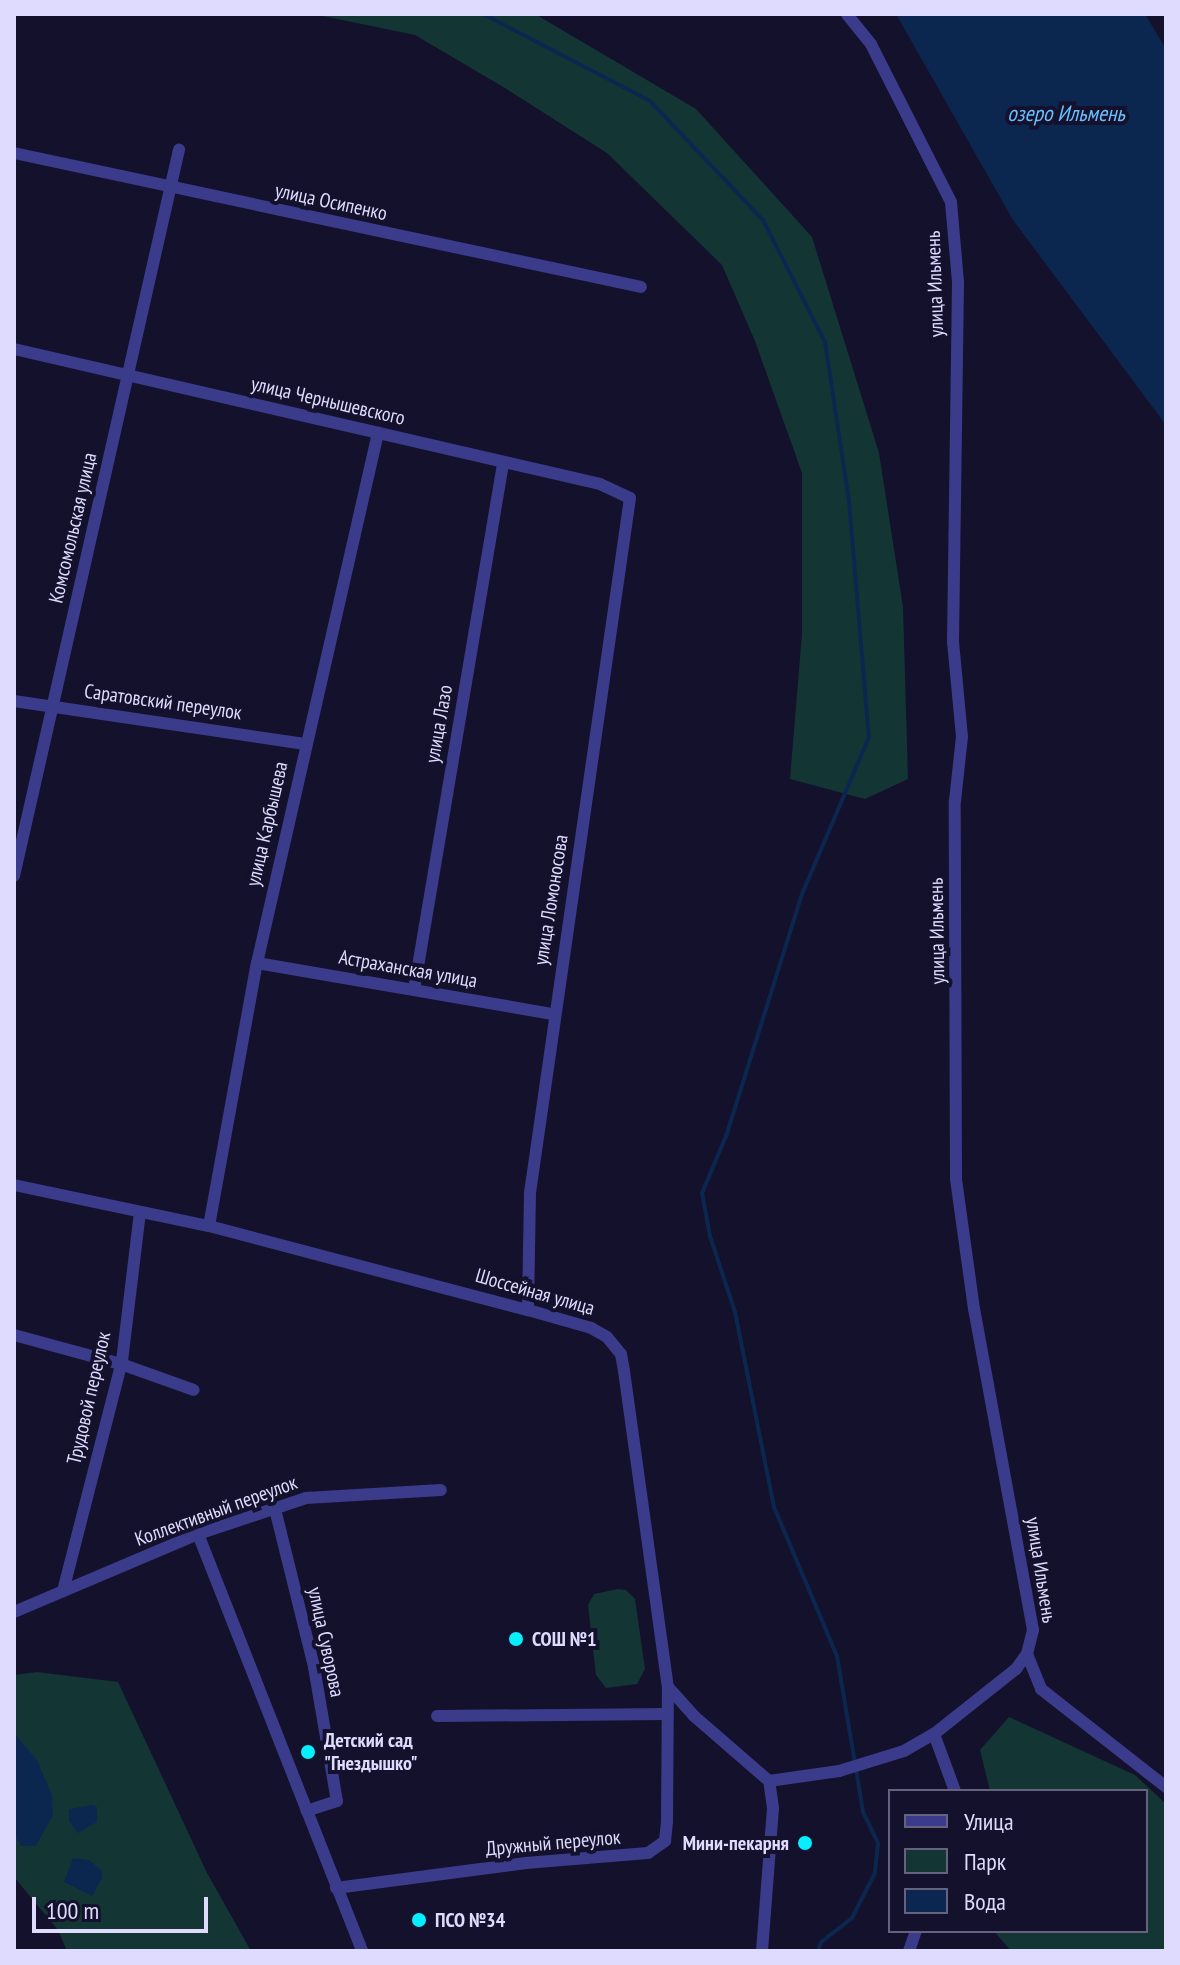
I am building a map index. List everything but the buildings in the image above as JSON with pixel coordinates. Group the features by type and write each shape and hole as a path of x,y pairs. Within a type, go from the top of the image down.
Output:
{"street":[{"name":"улица Ильмень","path":"847,14 871,44 951,202 958,282 953,642 962,737 955,801 956,1179 974,1309 1033,1630 1027,1654 1041,1689 1166,1787"},
{"name":"Комсомольская улица","path":"14,876 179,150"},
{"name":"улица Осипенко","path":"14,153 641,287"},
{"name":"улица Чернышевского","path":"14,349 600,484 630,498"},
{"name":"улица Карбышева","path":"209,1226 257,963 378,433"},
{"name":"улица Лазо","path":"414,990 503,464"},
{"name":"улица Ломоносова","path":"528,1310 530,1193 553,1014 601,716 630,498"},
{"name":"Саратовский переулок","path":"14,701 305,744"},
{"name":"Астраханская улица","path":"257,963 553,1014"},
{"name":"Шоссейная улица","path":"14,1185 209,1226 528,1310 591,1328 607,1337 621,1354 668,1687"},
{"name":"Трудовой переулок","path":"63,1591 121,1364 140,1212"},
{"path":"14,1335 121,1364 194,1390"},
{"name":"Коллективный переулок","path":"14,1612 198,1534 306,1498 441,1490"},
{"name":"улица Суворова","path":"275,1509 314,1667 337,1801 307,1811"},
{"path":"198,1534 362,1951"},
{"path":"769,1781 839,1771 904,1751 934,1734 1016,1669 1027,1654"},
{"path":"668,1687 694,1716 769,1781 773,1808 762,1951"},
{"name":"Дружный переулок","path":"336,1888 526,1863 648,1853 665,1841 668,1687"},
{"path":"437,1716 667,1714"},
{"path":"934,1734 954,1789"}],"green space":[{"path":"313,14 535,14 696,109 812,237 879,453 903,607 908,779 865,799 790,779 802,634 802,473 755,341 722,265 607,153 505,88 415,35"},
{"path":"626,1590 635,1599 645,1669 637,1684 606,1688 596,1675 588,1605 594,1594"},
{"path":"37,1672 118,1682 207,1873 251,1951 67,1951 58,1930 14,1877 14,1675"},
{"path":"1009,1717 1135,1775 1166,1804 1166,1951 1011,1951 996,1933 1148,1933 1148,1789 990,1789 980,1750"}],"water":[{"name":"озеро Ильмень","path":"896,14 1145,14 1166,49 1166,425 1013,220"},
{"path":"14,1733 37,1760 52,1795 53,1815 36,1846 21,1846 14,1834"},
{"path":"97,1807 97,1822 78,1833 69,1821 69,1809"},
{"path":"73,1858 89,1860 102,1871 102,1878 92,1896 64,1882"}],"waterway":[{"path":"483,14 650,101 763,220 825,342 849,501 869,737 802,894 726,1136 702,1193 710,1236 735,1312 774,1507 837,1656 863,1812 878,1843 875,1873 852,1918 821,1942 818,1951"}],"place":[{"name":"СОШ №1","path":"516,1639"},
{"name":"Детский сад \"Гнездышко\"","path":"308,1752"},
{"name":"Мини-пекарня","path":"805,1843"},
{"name":"ПСО №34","path":"419,1920"}]}
